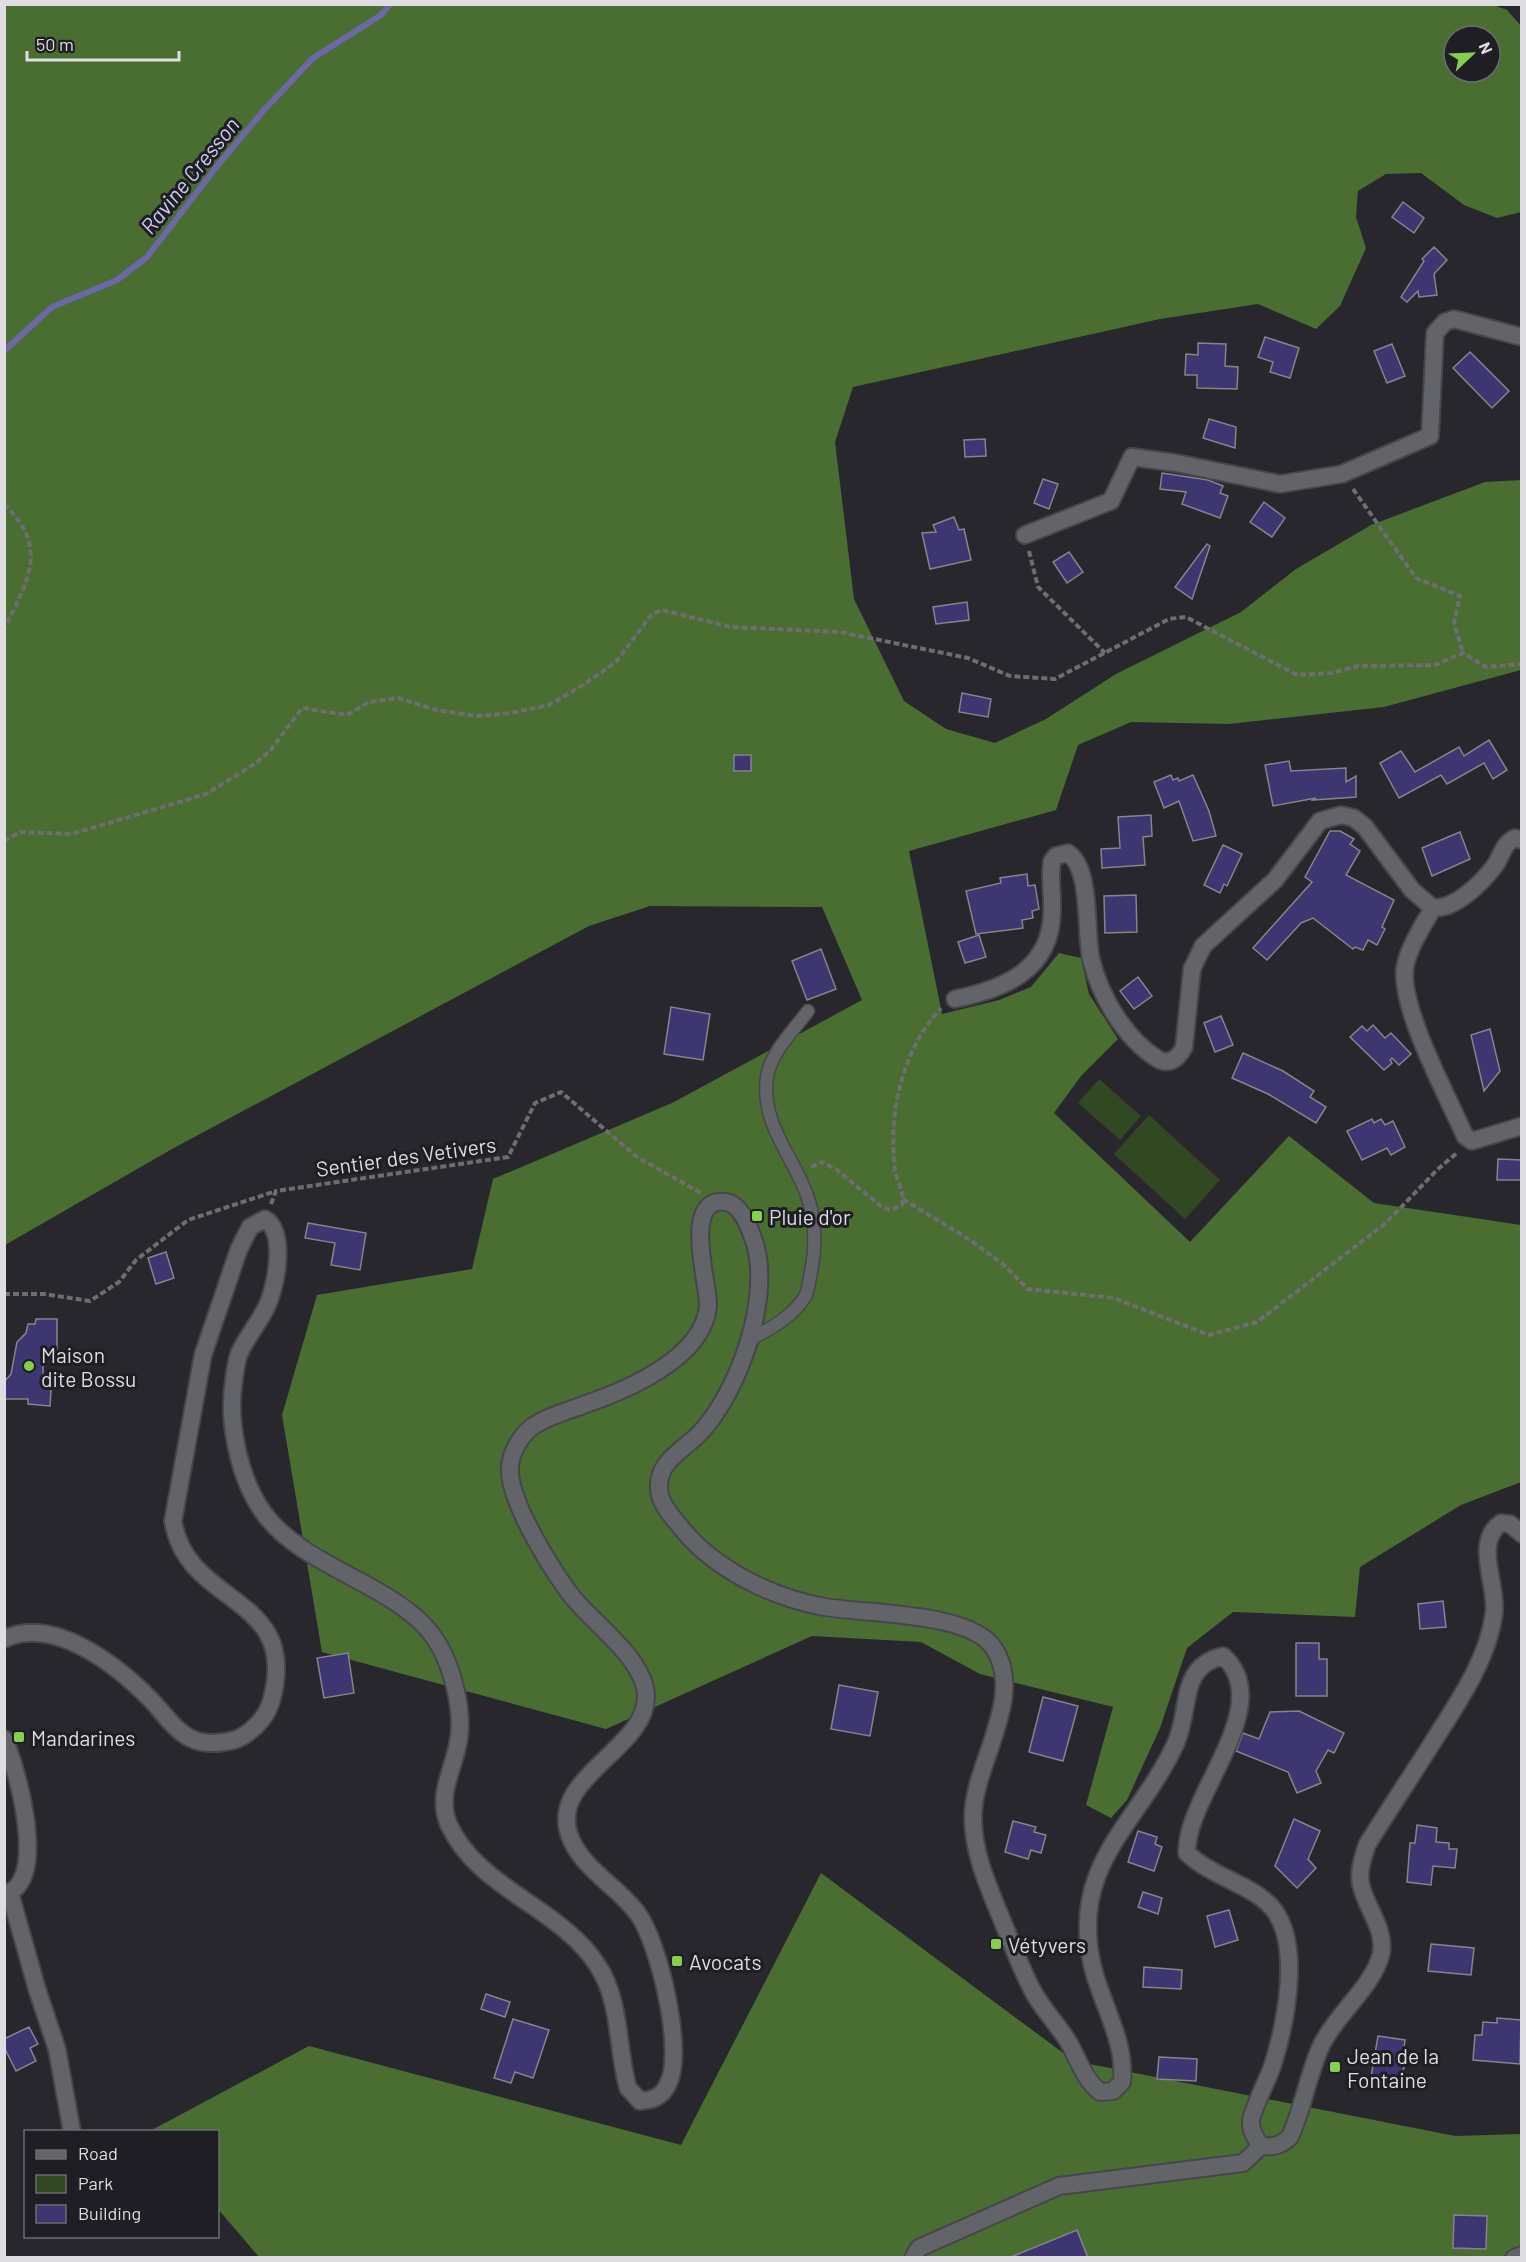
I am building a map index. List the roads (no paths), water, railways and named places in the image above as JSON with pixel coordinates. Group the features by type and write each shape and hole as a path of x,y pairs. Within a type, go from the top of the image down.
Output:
{"main road":[{"path":"1025,535 1111,501 1132,457 1176,463 1280,484 1342,474 1430,436 1435,333 1445,322 1454,319 1521,337"},
{"path":"955,999 986,993 1011,982 1032,965 1047,942 1050,929 1052,861 1062,853 1074,857 1081,873 1091,958 1100,984 1126,1029 1144,1050 1161,1061 1171,1062 1179,1056 1184,1047 1192,969 1203,946 1275,880 1320,821 1341,815 1354,818 1365,827 1412,890 1432,908 1443,909 1453,905 1492,869 1507,842 1515,838 1521,840"},
{"path":"1432,908 1411,949 1404,980 1411,1013 1469,1138 1521,1126"},
{"path":"4,1639 20,1631 46,1634 71,1642 126,1677 188,1737 203,1743 236,1739 254,1729 270,1706 276,1684 276,1661 272,1642 263,1623 192,1567 175,1538 172,1521 203,1355 239,1250 250,1227 266,1219 277,1233 274,1282 267,1307 239,1355 231,1400 237,1442 249,1486 263,1512 282,1534 401,1607 430,1633 442,1651 461,1727 444,1801 450,1827 482,1866 587,1949 608,1985 628,2088 640,2101 648,2102 664,2092 671,2080 672,2032 662,1970 651,1937 640,1916 578,1852 568,1833 567,1821 569,1808 583,1780 635,1729 644,1712 646,1691 639,1672 571,1596 537,1542 514,1492 510,1467 516,1447 528,1429 610,1395 669,1364 691,1344 703,1328 708,1308 707,1282 698,1245 702,1219 708,1209 718,1203 726,1202 735,1206 751,1231 759,1253 762,1280 756,1322 732,1384 717,1410 700,1434 666,1464 660,1476 659,1492 662,1502 696,1545 721,1565 752,1583 819,1606 924,1618 973,1629 987,1639 997,1652 1005,1672 1004,1696 972,1811 976,1844 985,1878 1028,1981 1067,2039 1089,2083 1100,2092 1113,2091 1122,2082 1124,2063 1090,1956 1089,1911 1098,1869 1176,1743 1192,1678 1200,1665 1223,1656 1230,1662 1241,1687 1241,1702 1226,1749 1187,1836 1187,1853 1199,1864 1222,1878 1260,1895 1274,1909 1283,1924 1290,1966 1275,2061 1251,2119 1255,2138 1261,2146"},
{"path":"913,2258 920,2248 1059,2186 1243,2163 1261,2146 1280,2145 1290,2137 1322,2045 1339,2016 1375,1971 1381,1953 1382,1938 1360,1883 1361,1866 1367,1845 1462,1696 1478,1665 1494,1615 1495,1594 1487,1554 1490,1536 1501,1523 1510,1524 1521,1534"},
{"path":"4,1739 24,1803 27,1862 26,1875 20,1886 7,1894 57,2049 72,2130"},
{"path":"1514,2258 1521,2255"}],"lane":[{"path":"749,1340 777,1326 806,1295 816,1252 814,1219 803,1184 778,1140 767,1108 767,1076 777,1053 808,1011"}],"waterway":[{"name":"Ravine Cresson","path":"4,351 52,307 117,280 147,257 218,165 264,110 313,58 381,15 390,4"}],"place":[{"name":"Pluie d'or","path":"757,1216"},
{"name":"Maison dite Bossu","path":"29,1366"},
{"name":"Mandarines","path":"19,1737"},
{"name":"Vétyvers","path":"996,1944"},
{"name":"Avocats","path":"677,1961"},
{"name":"Jean de la Fontaine","path":"1335,2067"}]}
